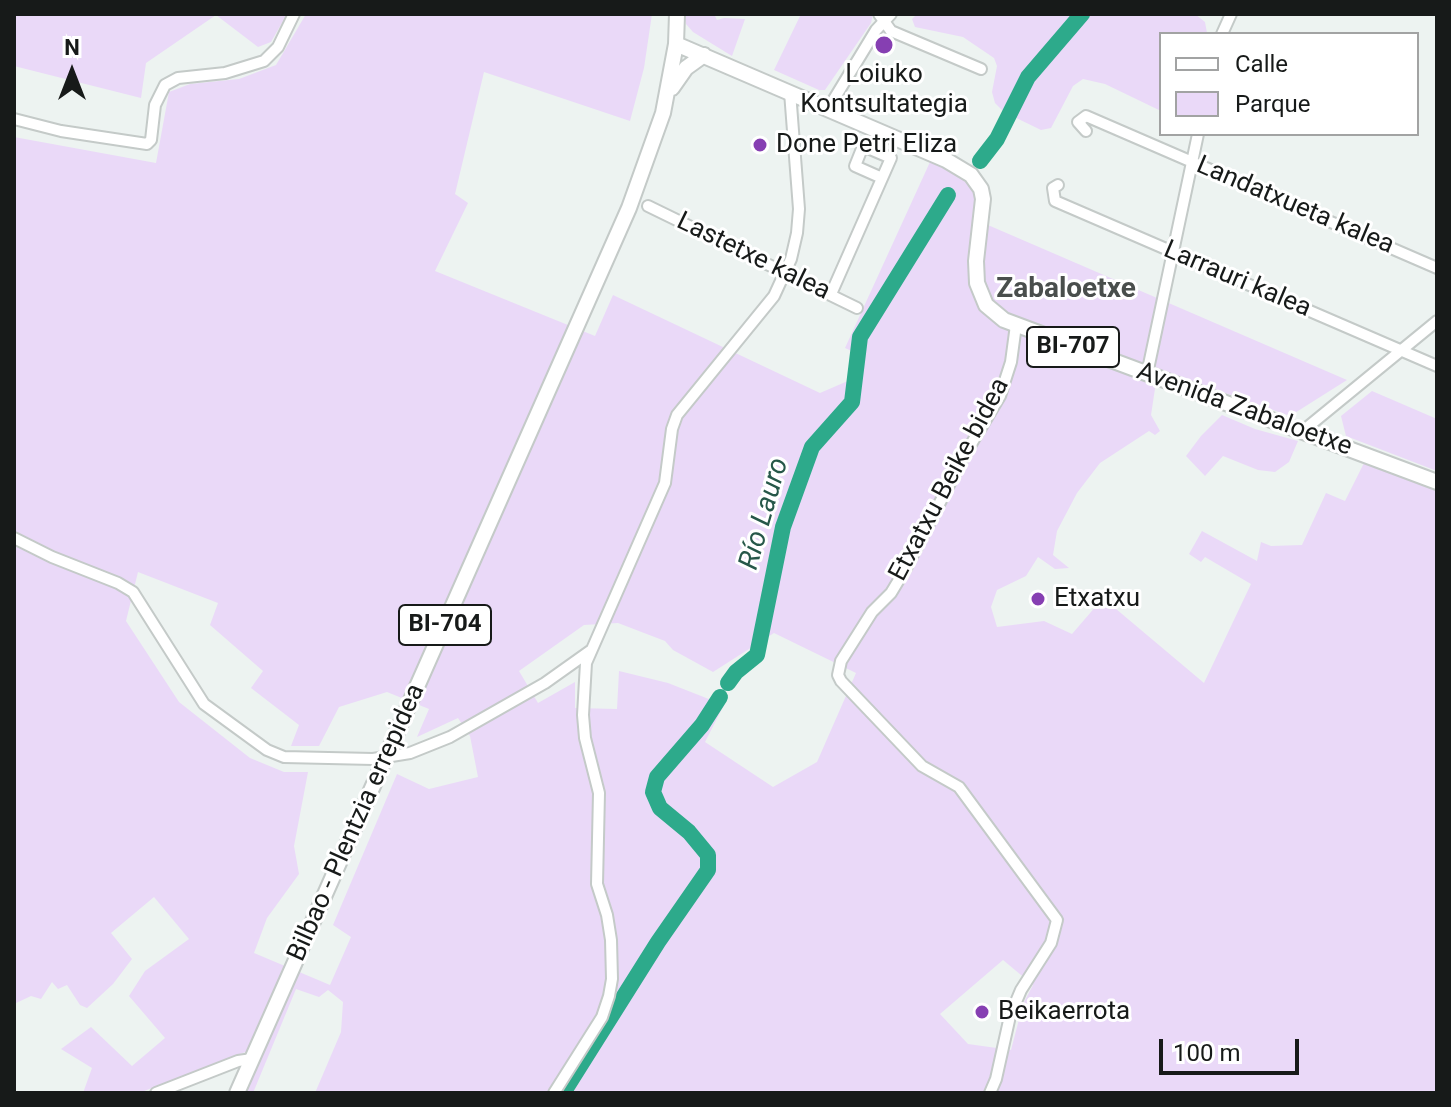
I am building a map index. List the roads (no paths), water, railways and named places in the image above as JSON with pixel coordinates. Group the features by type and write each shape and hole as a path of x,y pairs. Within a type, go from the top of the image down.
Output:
{"main road":[{"path":"676,44 677,17"},
{"path":"667,95 686,68 705,56 693,44 677,17"},
{"name":"BI-707","path":"676,44 828,109"},
{"name":"BI-704","path":"667,95 676,44"},
{"name":"Bilbao - Plentzia errepidea","path":"237,1093 616,240 649,156 667,95"},
{"name":"Avenida Zabaloetxe","path":"828,109 946,160 971,175 981,189 983,209 976,261 977,283 986,305 1004,320 1437,482"}],"street":[{"path":"14,119 61,131 147,144 151,140 155,105 165,85 178,78 225,73 264,61 278,47 294,14"},
{"path":"884,17 891,31 981,69"},
{"path":"828,109 884,17"},
{"path":"554,1093 602,1017 612,979 611,940 596,870 599,793 585,738 583,715 586,663 665,483 672,429 677,415 774,296 785,272 797,233 799,209 790,92"},
{"name":"Landatxueta kalea","path":"1086,131 1078,122 1086,116 1437,268"},
{"path":"1147,374 1198,136"},
{"path":"831,294 882,178"},
{"name":"Larrauri kalea","path":"1058,185 1053,188 1055,201 1437,366"},
{"name":"Lastetxe kalea","path":"648,206 857,308"},
{"path":"1304,430 1437,321"},
{"name":"Etxatxu Beike bidea","path":"990,1093 1010,1016 1021,990 1051,943 1057,920 959,787 922,766 838,675 841,661 872,612 891,593 906,568 964,456 1000,396 1011,362 1016,325"},
{"path":"14,538 133,592 204,704 267,750 284,757 387,757 410,753 450,737 545,683 590,651"},
{"path":"156,1093 238,1061 252,1059"}],"waterway":[{"name":"Río Lauro","path":"980,161 997,139 1028,77 1082,14"},
{"name":"Río Lauro","path":"728,683 757,655 783,527 812,447 852,402 860,337 948,195"},
{"name":"Río Lauro","path":"563,1093 658,942 708,870 708,855 689,832 660,808 653,792 657,777 702,725 720,697"}],"place":[{"name":"Loiuko Kontsultategia","path":"884,45"},
{"name":"Done Petri Eliza","path":"760,145"},
{"name":"Etxatxu","path":"1038,599"},
{"name":"Beikaerrota","path":"982,1012"}],"district":[{"name":"Zabaloetxe","path":"1066,290"}]}
